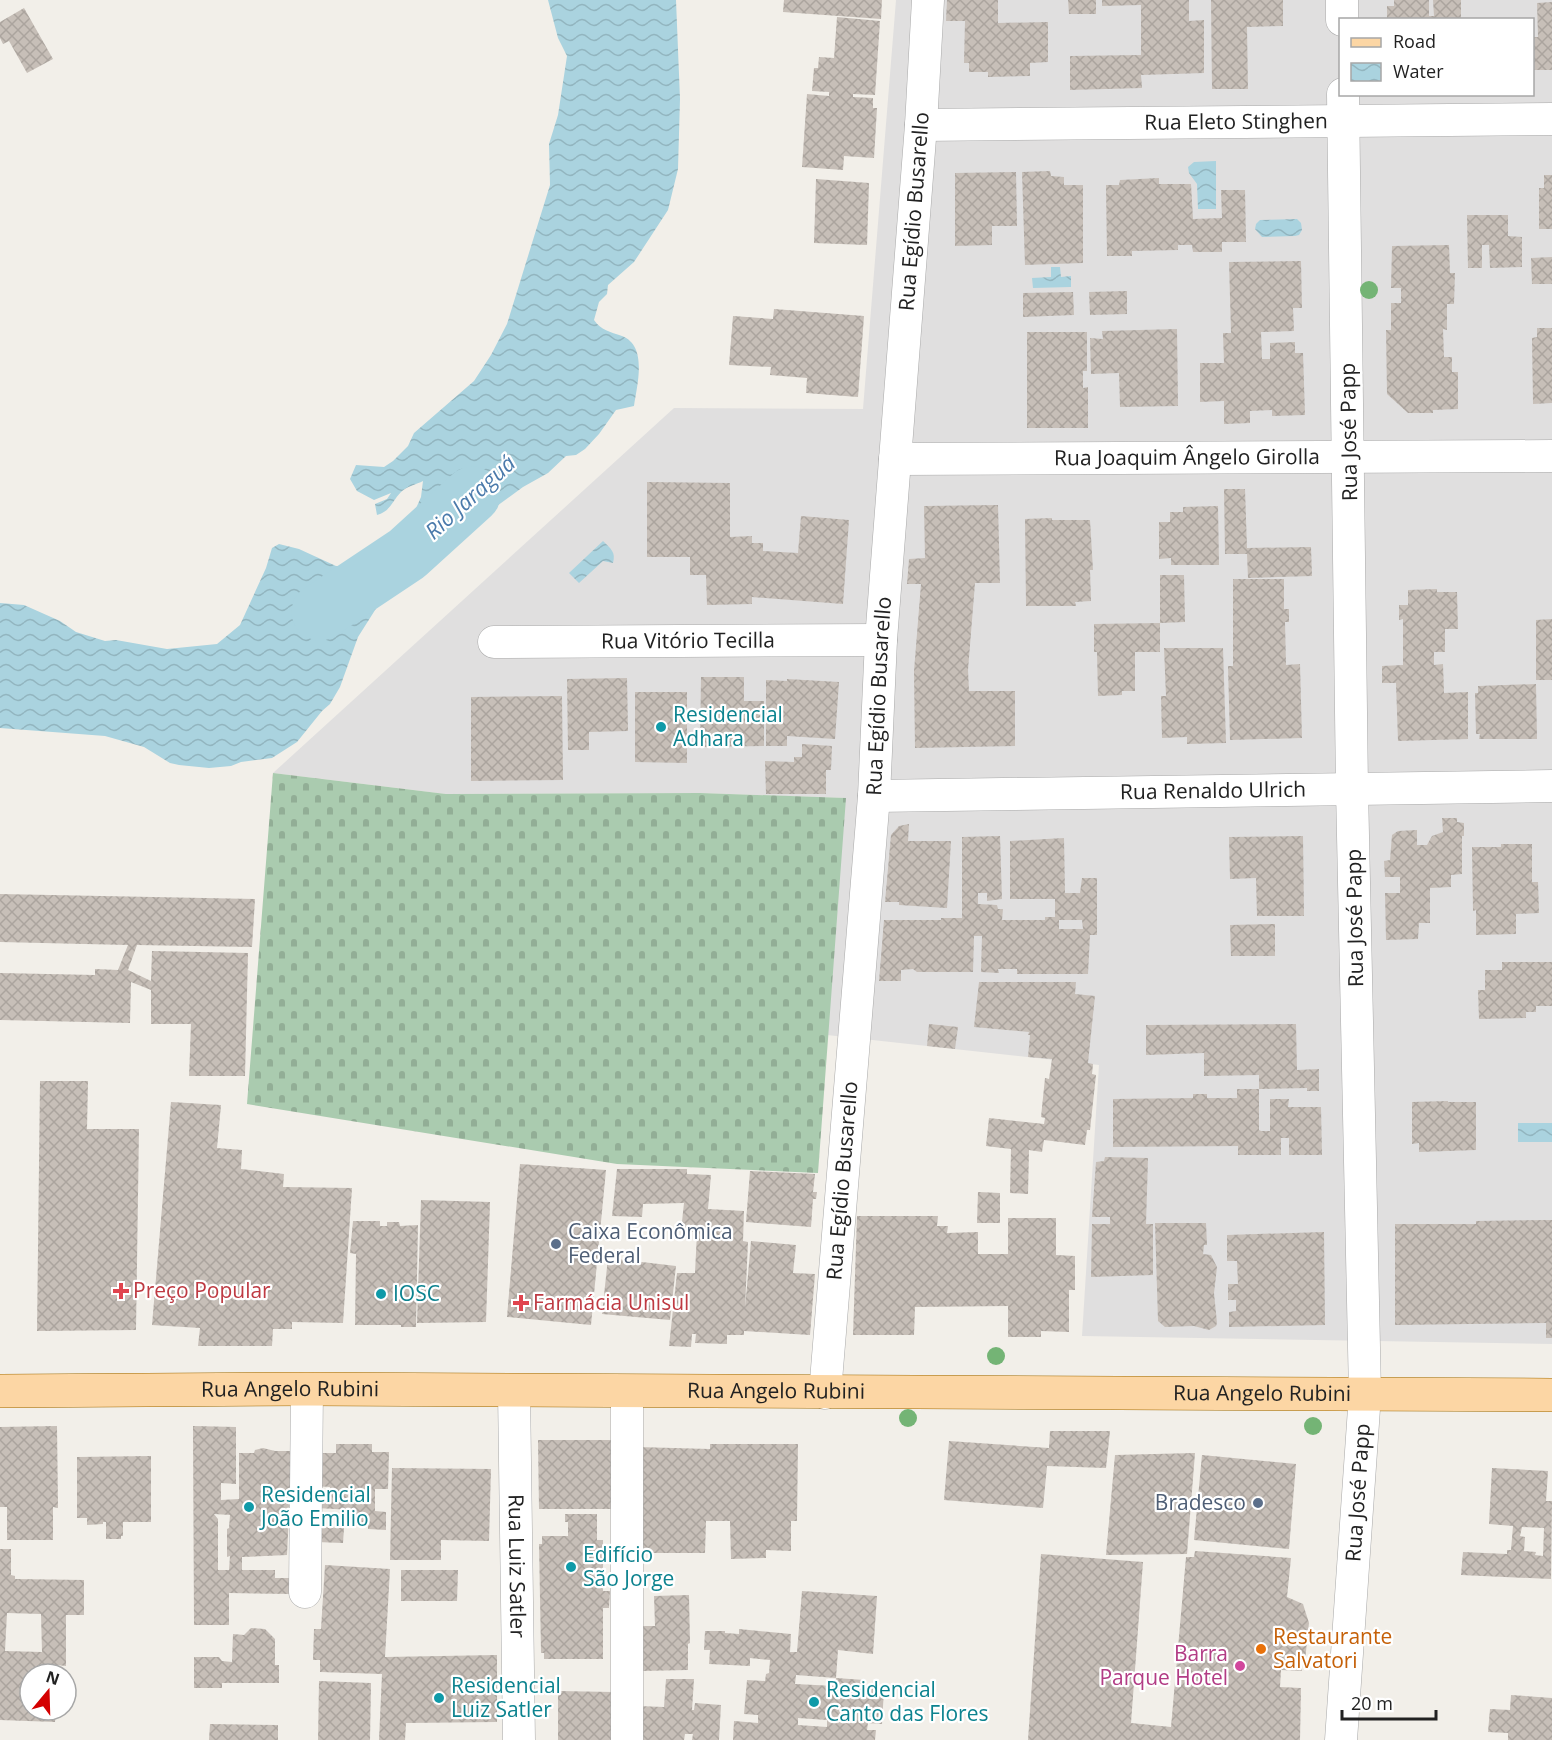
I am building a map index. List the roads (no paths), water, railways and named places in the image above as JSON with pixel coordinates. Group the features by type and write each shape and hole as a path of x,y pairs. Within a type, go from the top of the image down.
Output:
{"main road":[{"name":"Rua Angelo Rubini","path":"0,1391 307,1389 514,1392 1552,1395"}],"street":[{"name":"Rua Egídio Busarello","path":"825,1393 874,796 881,640 921,125 928,0"},
{"path":"1342,0 1342,18"},
{"name":"Rua Eleto Stinghen","path":"921,125 1343,107 1552,119"},
{"name":"Rua José Papp","path":"1341,1740 1365,1394 1352,789 1343,107"},
{"name":"Rua Joaquim Ângelo Girolla","path":"896,459 1552,456"},
{"name":"Rua Vitório Tecilla","path":"494,642 881,640"},
{"name":"Rua Renaldo Ulrich","path":"874,796 1552,786"},
{"path":"305,1592 307,1389"},
{"name":"Rua Luiz Satler","path":"514,1392 519,1740"},
{"path":"627,1392 627,1740"}],"water":[{"path":"548,0 676,0 680,99 678,169 668,210 634,262 608,285 607,294 599,302 594,320 603,328 630,341 635,348 639,367 634,406 616,410 585,449 576,455 566,456 548,473 523,487 490,511 451,544 431,566 414,576 401,591 377,607 358,637 340,687 330,704 297,742 272,758 209,768 179,765 170,763 144,747 105,736 0,728 0,603 24,605 60,621 76,632 105,641 116,640 167,649 217,644 240,625 266,568 272,548 279,544 299,549 336,566 366,567 373,570 392,568 398,558 410,555 413,549 404,548 402,540 421,497 423,481 403,490 388,508 377,515 375,504 387,499 391,493 374,500 357,491 350,479 356,465 384,467 393,461 408,446 414,433 474,381 507,324 550,185 549,144 558,115 567,56 558,38"},
{"path":"1216,161 1216,209 1198,209 1197,184 1189,173 1188,167 1194,162"},
{"path":"1297,219 1301,223 1302,230 1299,235 1295,236 1262,237 1255,229 1260,220"},
{"path":"1051,267 1060,267 1061,277 1071,276 1071,287 1033,288 1032,278 1051,277"},
{"path":"603,541 613,553 613,563 603,561 579,583 569,573"},
{"path":"1518,1123 1552,1123 1552,1142 1518,1142"}],"waterway":[{"name":"Rio Jaraguá","path":"320,612 407,554 472,495"}],"place":[{"name":"Residencial Adhara","path":"661,727"},
{"name":"Caixa Econômica Federal","path":"556,1244"},
{"name":"Preço Popular","path":"121,1291"},
{"name":"IOSC","path":"381,1294"},
{"name":"Farmácia Unisul","path":"521,1303"},
{"name":"Bradesco","path":"1258,1503"},
{"name":"Residencial João Emilio","path":"249,1507"},
{"name":"Edifício São Jorge","path":"571,1567"},
{"name":"Restaurante Salvatori","path":"1261,1649"},
{"name":"Barra Parque Hotel","path":"1240,1666"},
{"name":"Residencial Luiz Satler","path":"439,1698"},
{"name":"Residencial Canto das Flores","path":"814,1702"}]}
